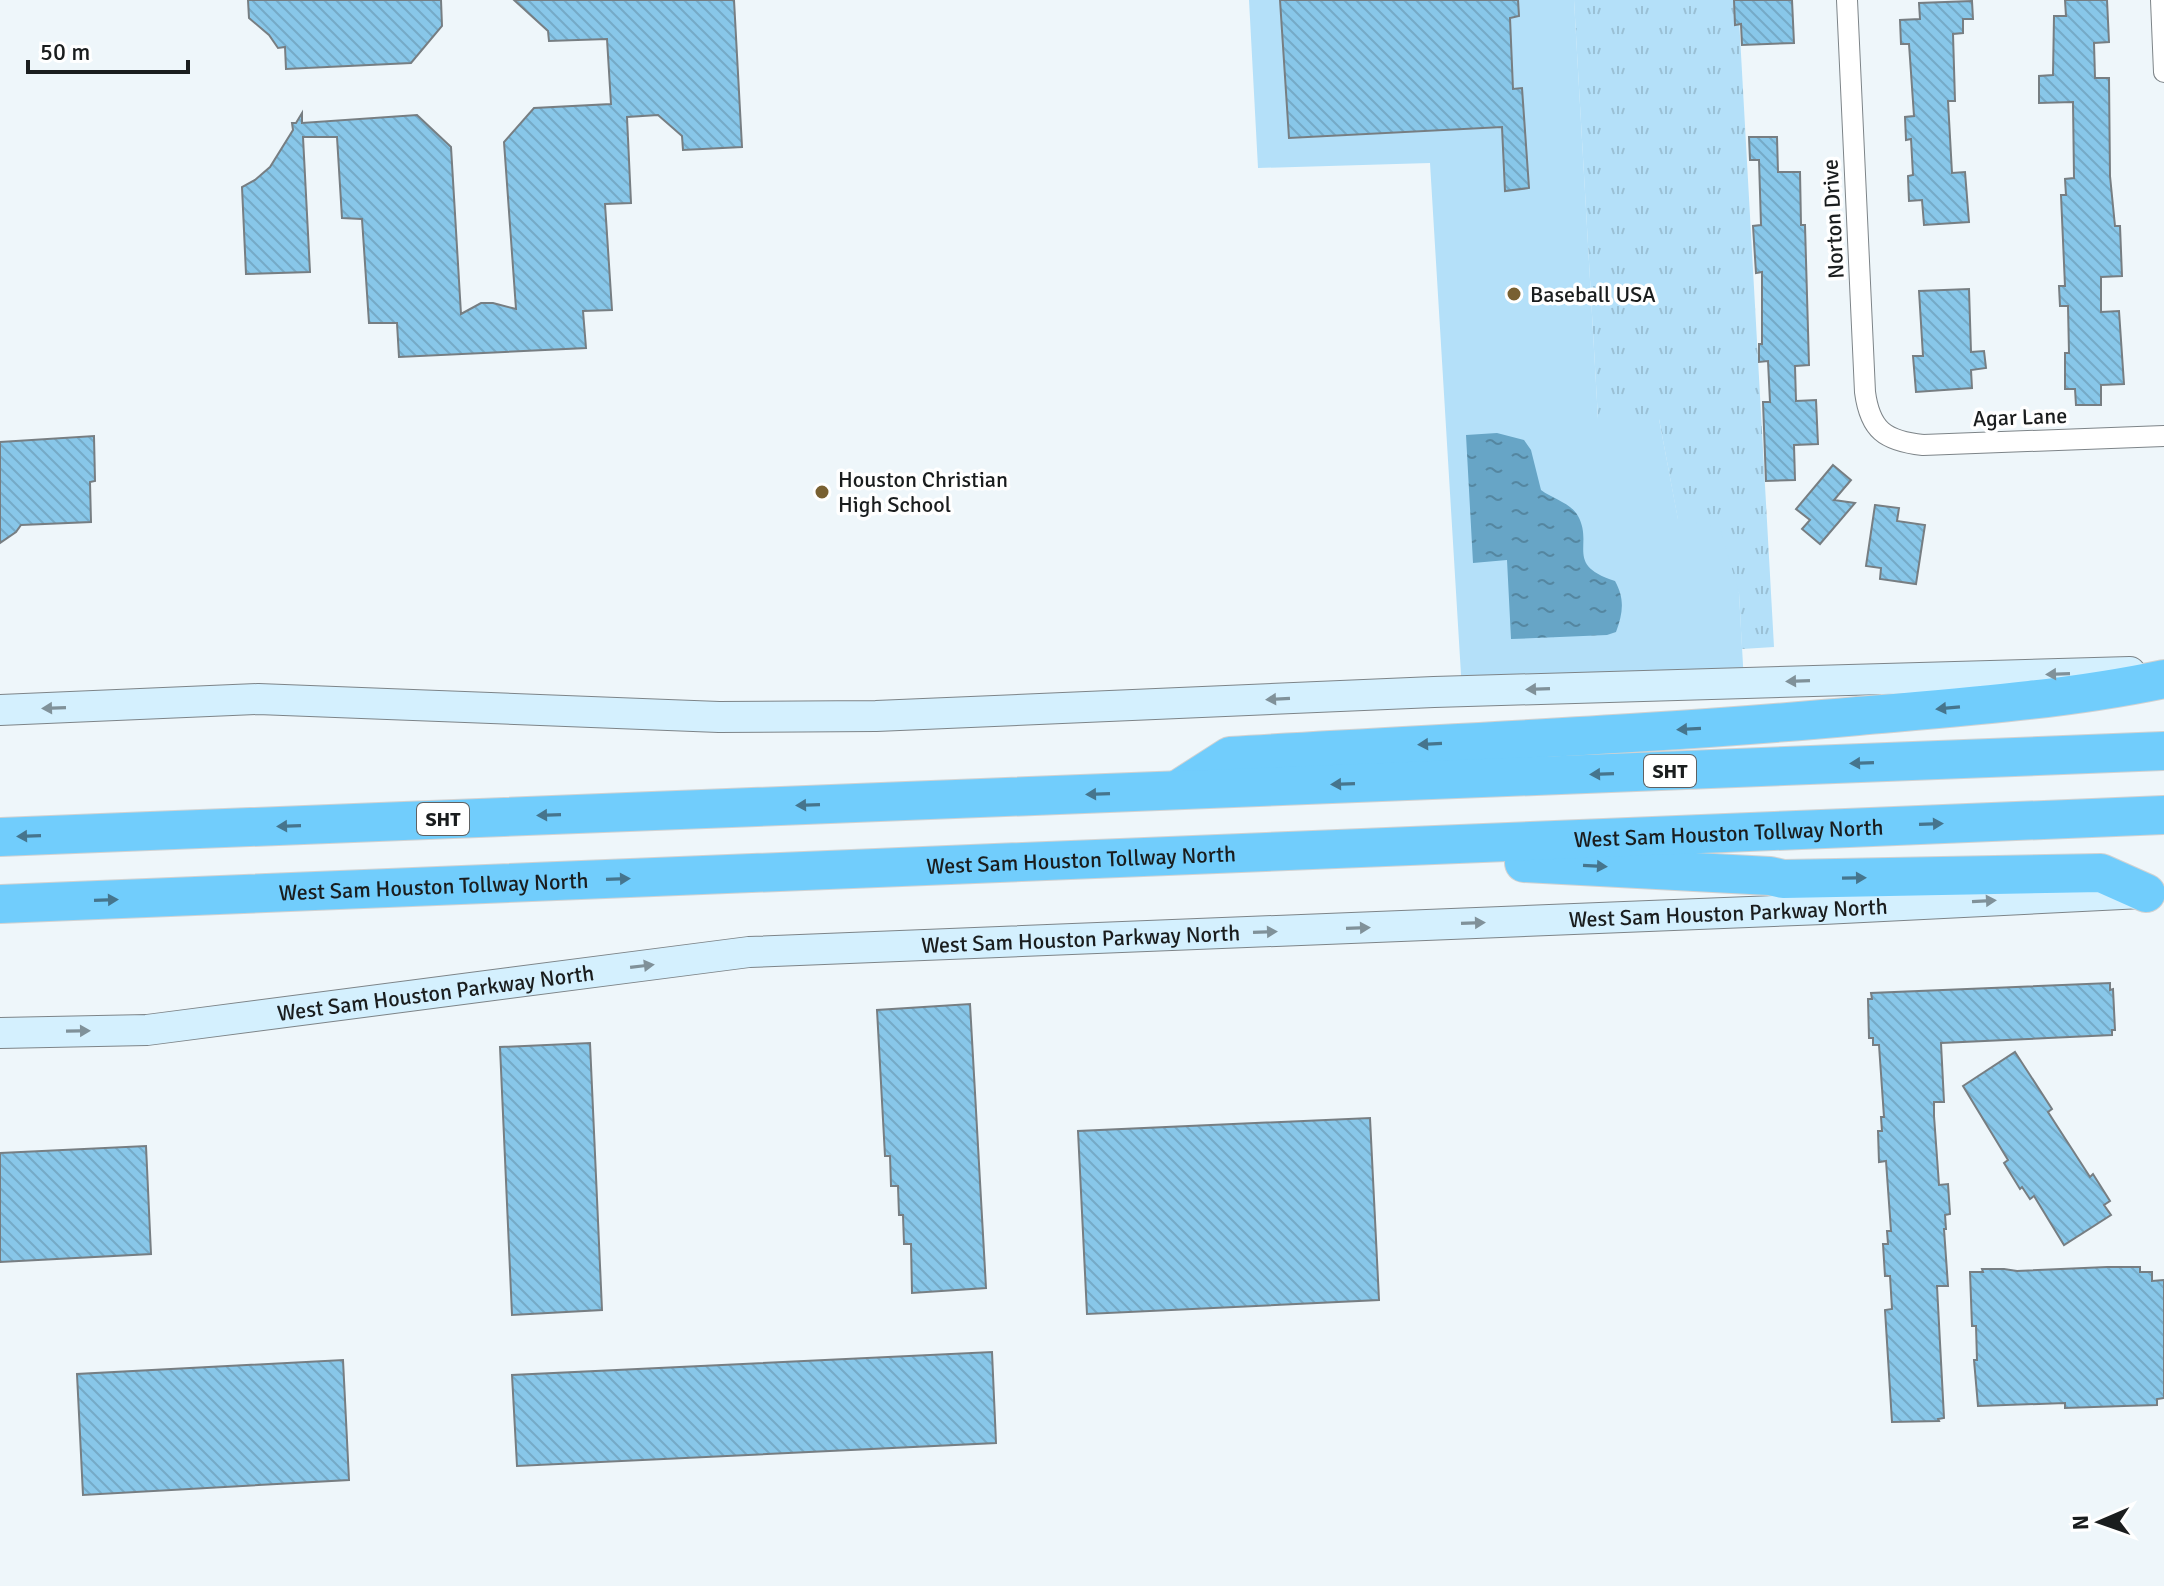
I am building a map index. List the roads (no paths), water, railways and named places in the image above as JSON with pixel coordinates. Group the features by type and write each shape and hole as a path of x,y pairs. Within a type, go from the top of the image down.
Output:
{"highway":[{"path":"1176,790 1230,756 1761,725 2030,701 2106,691 2164,679"},
{"name":"SHT","path":"0,837 2164,751"},
{"name":"West Sam Houston Tollway North","path":"0,904 2164,815"},
{"path":"1293,850 1783,879 2101,873 2155,893"}],"main road":[{"path":"0,710 258,699 704,717 876,716 1434,692 2164,671"},
{"name":"West Sam Houston Parkway North","path":"0,1033 147,1030 749,952 2155,893"}],"street":[{"name":"Norton Drive","path":"1847,0 1865,392 1868,413 1880,431"},
{"path":"2161,0 2164,72"},
{"name":"Agar Lane","path":"1880,431 1898,442 1923,445 2164,436"}],"water":[{"path":"1497,433 1524,440 1531,450 1541,490 1566,504 1578,516 1582,526 1585,561 1599,575 1615,581 1622,600 1616,632 1511,639 1507,560 1473,563 1466,435"}],"place":[{"name":"Baseball USA","path":"1514,294"},
{"name":"Houston Christian High School","path":"822,492"}]}
